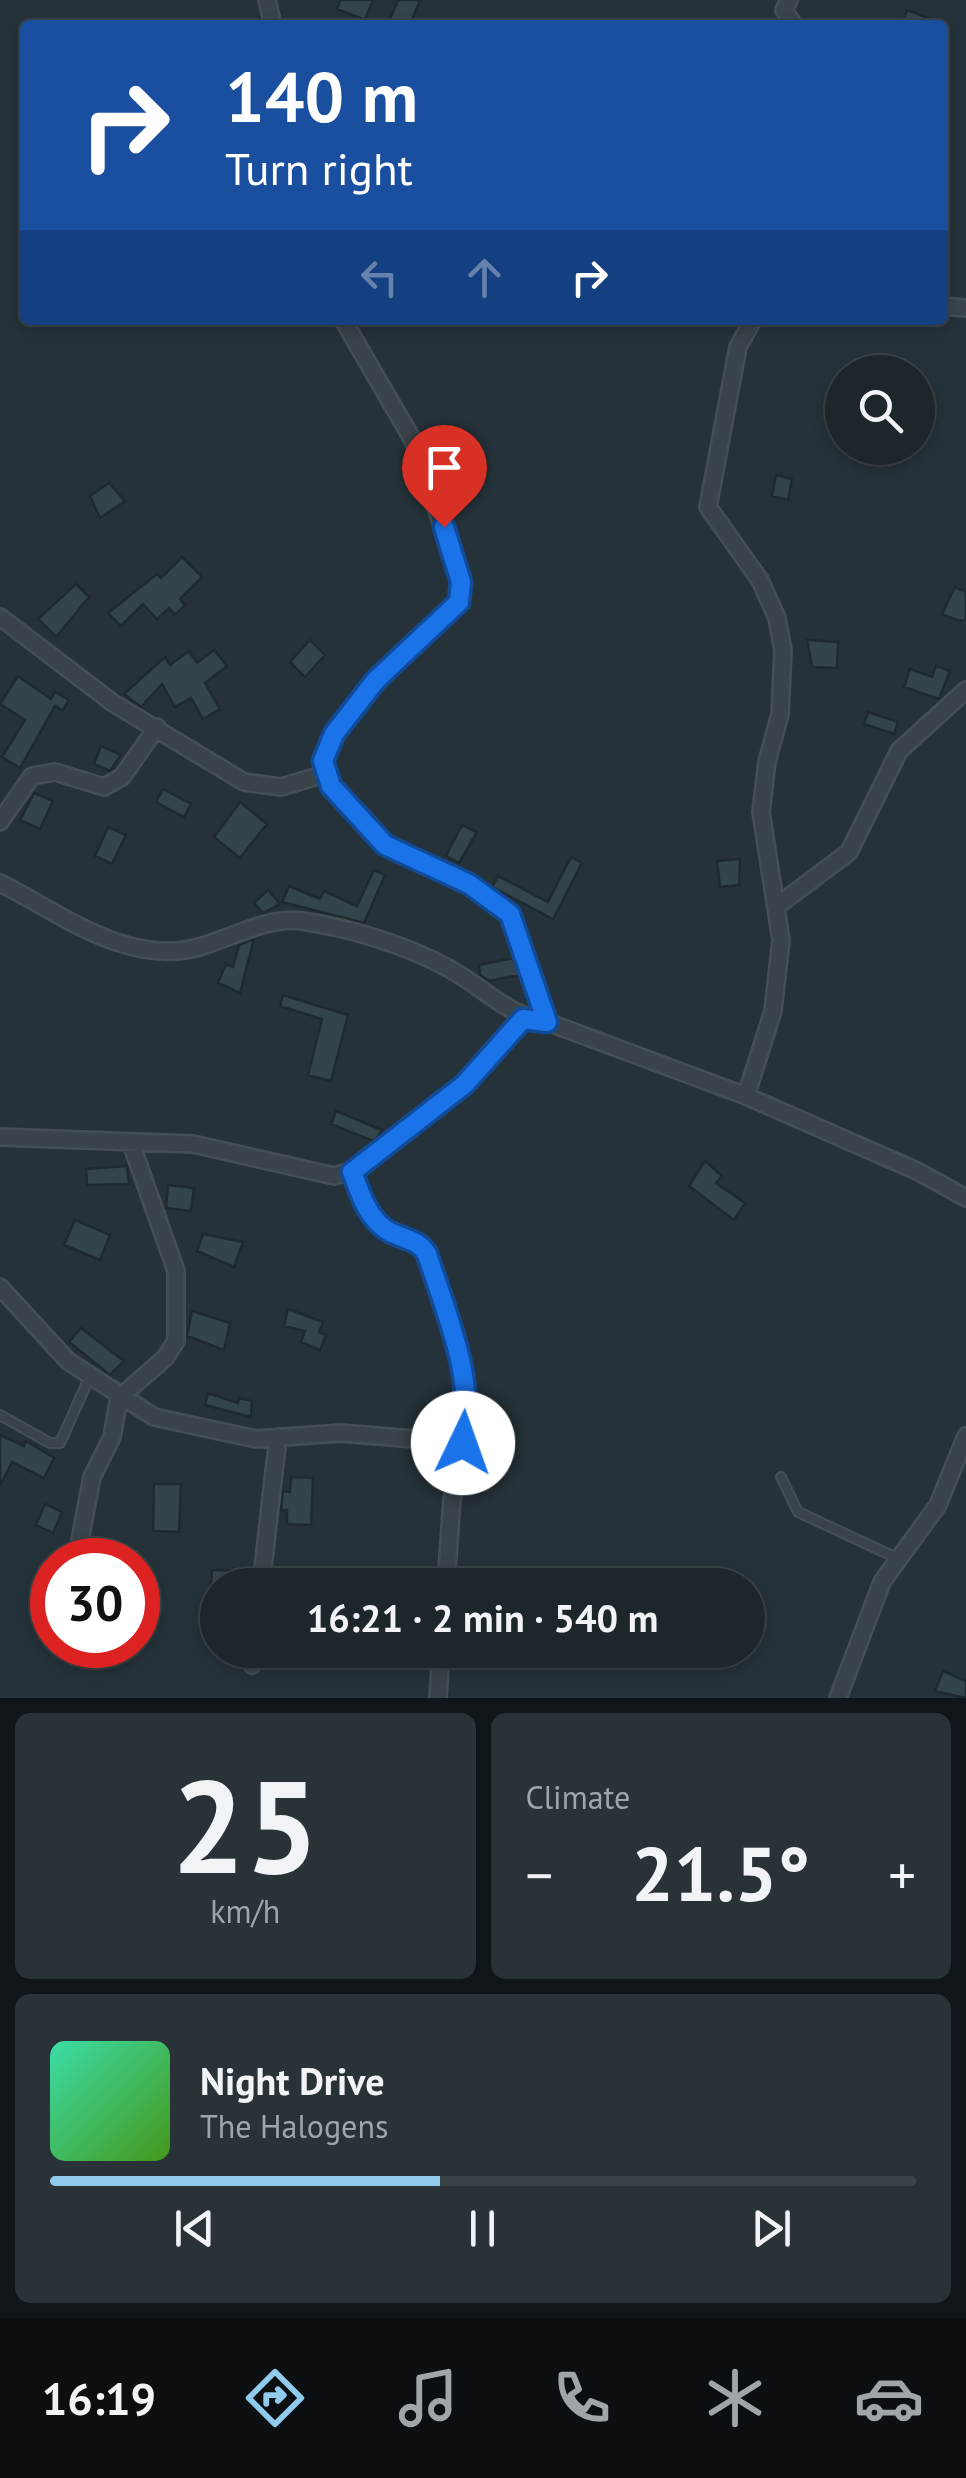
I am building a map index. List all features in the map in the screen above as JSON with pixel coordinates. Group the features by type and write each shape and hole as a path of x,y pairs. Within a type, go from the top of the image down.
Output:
{"street":[{"path":"346,325 414,442 461,582 459,602 449,614 394,662 347,715 323,761 325,774 385,845 469,884 510,914 547,1022"},
{"path":"746,1096 772,1011 781,940 762,792 780,714 783,650 776,618 760,580 708,507 738,347 750,325"},
{"path":"0,617 114,704 254,786 281,787 325,774"},
{"path":"777,906 849,852 898,751 966,690"},
{"path":"0,822 32,776 55,772 104,786 122,777 157,727"},
{"path":"0,883 127,947 194,948 266,925 299,920 404,949 445,966 523,1019 547,1022 746,1096 917,1171 966,1198"},
{"path":"0,1137 192,1144 334,1176 352,1172 465,1084 523,1019"},
{"path":"80,1538 92,1477 112,1437 119,1398 165,1358 176,1341 176,1271 131,1143"},
{"path":"352,1172 369,1214 387,1230 422,1244 465,1379 468,1422 452,1500 447,1568"},
{"path":"0,1287 68,1362 154,1417 256,1439 342,1433 463,1443"},
{"path":"838,1698 876,1595 938,1505 966,1436"},
{"path":"263,1568 278,1438"},
{"path":"438,1698 440,1668"}],"lane":[{"path":"0,1415 50,1442 60,1443 90,1376"},
{"path":"781,1477 798,1512 899,1559"}],"building":[{"path":"340,0 373,0 365,20 337,9"},
{"path":"398,0 420,0 412,20 390,19"},
{"path":"907,10 933,20 904,20"},
{"path":"776,475 792,479 788,500 772,496"},
{"path":"109,483 125,501 100,518 90,496"},
{"path":"182,557 202,577 180,599 185,605 175,615 169,608 157,619 143,604 121,626 108,613 157,574 161,578"},
{"path":"76,584 89,597 56,637 38,619"},
{"path":"955,587 966,592 966,619 959,621 942,614"},
{"path":"310,640 325,655 305,677 290,662"},
{"path":"807,640 838,642 837,668 812,667"},
{"path":"214,650 227,666 205,683 220,709 203,719 191,698 175,707 162,684 141,707 124,694 165,657 170,665 189,651 197,663"},
{"path":"936,666 950,671 939,699 904,687 910,669 932,677"},
{"path":"18,676 51,699 55,692 69,700 63,710 55,706 20,768 2,757 25,720 0,704"},
{"path":"868,712 898,722 894,734 864,724"},
{"path":"101,746 121,755 110,771 94,764"},
{"path":"163,789 191,804 184,817 156,802"},
{"path":"34,793 53,801 40,829 20,820"},
{"path":"240,802 267,824 240,858 214,837"},
{"path":"462,825 477,832 459,863 446,856"},
{"path":"108,827 126,835 112,864 95,856"},
{"path":"571,857 582,863 553,919 492,887 498,876 548,902"},
{"path":"740,859 739,885 720,887 717,861"},
{"path":"374,870 385,875 364,923 282,902 289,886 320,899 324,891 357,906"},
{"path":"268,890 280,904 263,913 254,903"},
{"path":"254,939 240,993 218,983 226,964 233,967 239,945"},
{"path":"514,958 519,975 489,981 480,975 479,965"},
{"path":"283,995 348,1015 331,1081 308,1075 322,1019 280,1006"},
{"path":"336,1111 382,1130 373,1141 331,1124"},
{"path":"705,1161 722,1176 716,1183 745,1203 734,1220 689,1186"},
{"path":"127,1166 129,1184 87,1185 86,1169"},
{"path":"168,1185 194,1188 191,1211 166,1208"},
{"path":"75,1220 110,1235 100,1260 64,1245"},
{"path":"203,1234 243,1242 234,1267 197,1251"},
{"path":"288,1309 323,1322 319,1332 326,1335 320,1350 301,1342 305,1331 284,1326"},
{"path":"192,1311 230,1323 224,1350 187,1336"},
{"path":"81,1328 124,1361 110,1375 69,1342"},
{"path":"208,1393 238,1403 239,1398 252,1401 251,1417 205,1405"},
{"path":"0,1435 24,1446 26,1441 54,1458 44,1478 12,1462 0,1486"},
{"path":"291,1477 313,1478 311,1525 287,1524 287,1510 281,1510 283,1491 290,1492"},
{"path":"154,1484 181,1484 179,1532 153,1531"},
{"path":"45,1504 62,1512 53,1533 36,1525"},
{"path":"943,1671 966,1681 966,1698 935,1691"}],"route":[{"path":"444,527 461,582 459,602 376,680 334,734 323,761 331,786 385,845 469,884 510,914 547,1022 523,1019 465,1084 352,1172 369,1214 387,1230 422,1244 427,1254 465,1379 468,1422 463,1443"}]}
